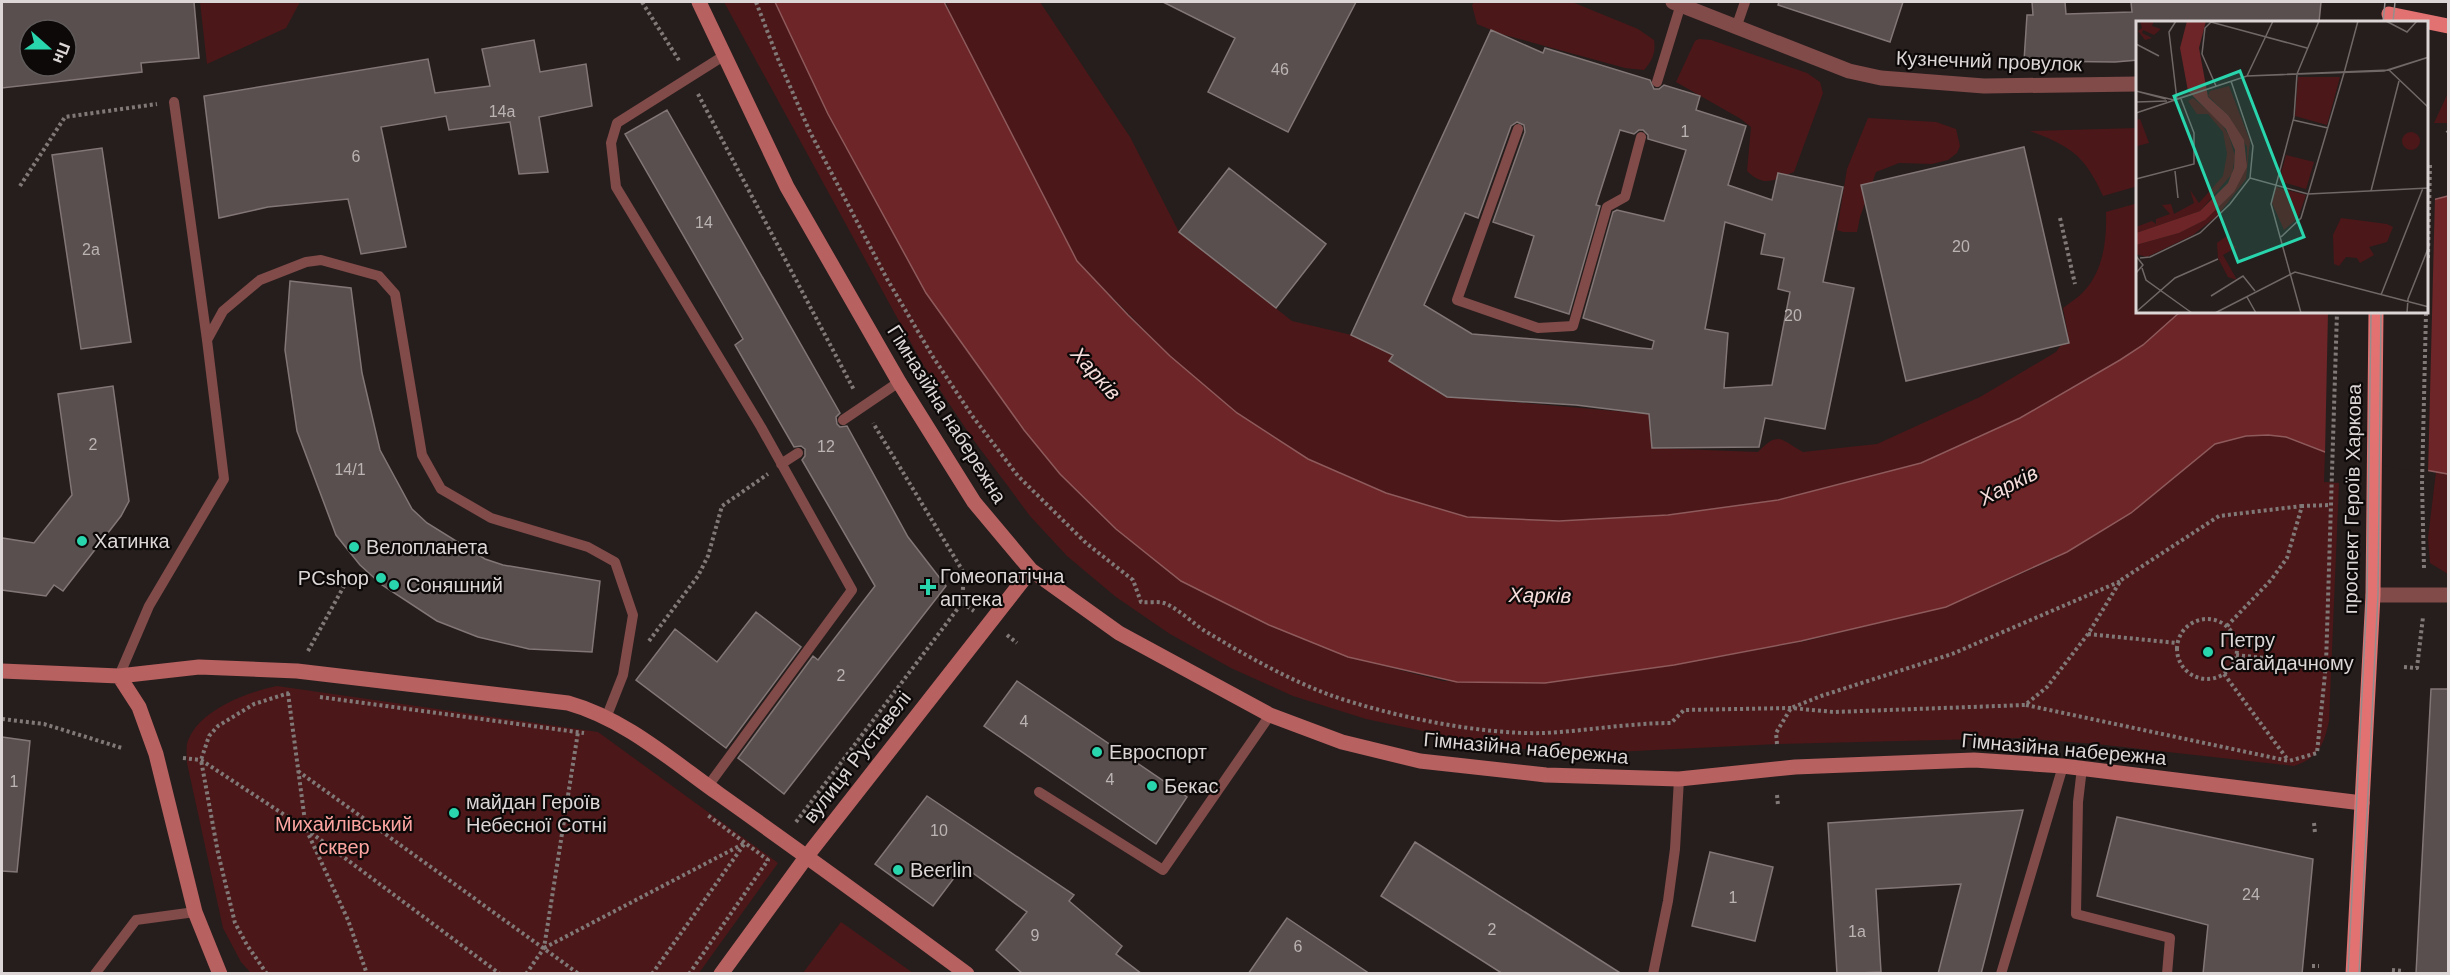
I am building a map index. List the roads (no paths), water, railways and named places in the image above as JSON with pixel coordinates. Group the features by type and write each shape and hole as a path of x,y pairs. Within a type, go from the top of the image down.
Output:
{"main road":[{"name":"Гімназійна набережна","path":"699,2 788,187 899,382 974,502 1030,570 1119,633 1270,715 1342,742 1420,761 1546,775 1679,779 1795,767 1974,760 2082,768 2362,803"},
{"path":"2389,13 2425,21"},
{"path":"2429,22 2448,26"},
{"name":"проспект Героїв Харкова","path":"2353,974 2373,595 2376,314"},
{"name":"вулиця Руставелі","path":"721,974 807,856 1030,570"},
{"path":"2,671 119,676 199,667 297,670 568,703 589,709 629,730 807,856 966,974"},
{"path":"119,676 139,707 156,754 195,912 220,974"}],"street":[{"name":"Кузнечний провулок","path":"1677,3 1849,71 1881,78 1984,86 2136,84"},
{"path":"2373,595 2448,595"}],"lane":[{"path":"1737,25 1745,2"},
{"path":"1657,82 1677,3"},
{"path":"708,786 852,590 781,464 616,187 611,143 617,123 725,55"},
{"path":"119,676 149,606 224,479 174,102"},
{"path":"1518,129 1457,300 1538,328 1573,326 1607,207 1625,197 1641,137"},
{"path":"207,340 223,311 260,280 306,261 321,260 379,276 395,294 422,455 441,489 491,518 588,547 615,562 633,615 623,675 606,718"},
{"path":"843,420 899,382"},
{"path":"781,464 798,453"},
{"path":"1040,792 1162,870 1270,715"},
{"path":"2001,974 2063,766"},
{"path":"2082,768 2078,802 2076,914 2170,938 2167,974"},
{"path":"1653,974 1668,901 1675,849 1679,779"},
{"path":"95,974 136,920 195,912"}],"water":[{"name":"Харків","path":"775,2 944,2 1077,261 1128,315 1170,356 1237,413 1308,459 1386,493 1467,517 1559,521 1668,515 1778,500 1921,463 2020,418 2120,360 2143,345 2178,314 2429,314 2429,201 2448,196 2448,474 2325,452 2286,437 2246,436 2215,444 2131,513 2067,552 1946,607 1801,641 1674,665 1545,683 1457,682 1348,657 1269,625 1181,581 1116,529 1060,474 1024,430 926,293 828,114"}],"tram line":[{"path":"2383,21 2385,2"},
{"path":"2393,21 2395,2"},
{"path":"2348,974 2367,595 2371,314"},
{"path":"2359,974 2378,595 2381,314"}],"place":[{"name":"Хатинка","path":"82,541"},
{"name":"Велопланета","path":"354,547"},
{"name":"PCshop","path":"381,578"},
{"name":"Соняшний","path":"394,585"},
{"name":"Гомеопатічна аптека","path":"928,587"},
{"name":"Петру Сагайдачному","path":"2208,652"},
{"name":"Евроспорт","path":"1097,752"},
{"name":"Бекас","path":"1152,786"},
{"name":"майдан Героїв Небесної Сотні","path":"454,813"},
{"name":"Beеrlin","path":"898,870"}],"park label":[{"name":"Михайлівський сквер","path":"344,836"}]}
